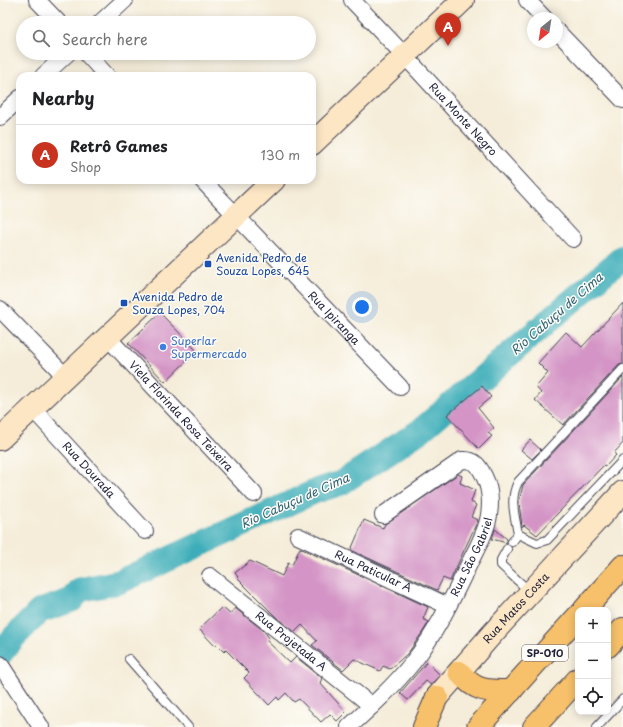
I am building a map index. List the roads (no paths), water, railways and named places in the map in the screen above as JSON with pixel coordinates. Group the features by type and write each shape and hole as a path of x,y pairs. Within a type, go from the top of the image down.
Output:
{"highway":[{"path":"587,607 623,566"},
{"name":"SP-010","path":"478,727 575,619"},
{"path":"611,643 623,630"},
{"path":"459,672 472,685 478,688 487,691 511,690"},
{"path":"534,727 575,682"},
{"path":"424,727 437,697"}],"main road":[{"path":"316,140 463,0"},
{"path":"0,439 236,218 270,184"},
{"name":"Rua Matos Costa","path":"437,697 623,492"}],"street":[{"path":"37,0 52,16"},
{"path":"108,16 125,0"},
{"name":"Rua Monte Negro","path":"352,0 573,240"},
{"path":"527,0 538,12"},
{"path":"563,37 623,100"},
{"path":"47,72 60,60"},
{"path":"92,60 103,72"},
{"path":"0,117 16,102"},
{"name":"Rua Ipiranga","path":"206,184 236,218 400,387"},
{"path":"0,309 66,377"},
{"name":"Viela Florinda Rosa Teixeira","path":"108,338 254,494"},
{"name":"Rua Dourada","path":"32,408 145,531"},
{"name":"Rua São Gabriel","path":"349,727 397,682 413,662 448,606 482,536 489,516 490,500 487,482 479,466 469,459 462,460 383,515"},
{"name":"Rua Paticular A","path":"298,536 448,606"},
{"name":"Rua Projetada A","path":"210,576 372,706"},
{"path":"0,664 42,727"},
{"name":"Rua Matos Costa","path":"413,727 437,697"}],"lane":[{"path":"531,592 501,565 501,560 509,545 518,534 512,502 513,491 518,482 623,369"},
{"path":"518,534 537,544 548,540 623,460"},
{"path":"129,658 188,727"},
{"path":"597,727 623,699"}],"waterway":[{"name":"Rio Cabuçu de Cima","path":"0,654 14,637 40,611 72,600 79,590 119,582 316,491 341,483 420,431 623,257"}],"place":[{"name":"Retrô Games","path":"448,46"},
{"name":"Avenida Pedro de Souza Lopes, 645","path":"208,264"},
{"name":"Avenida Pedro de Souza Lopes, 704","path":"124,303"},
{"name":"Superlar Supermercado","path":"163,347"}]}
